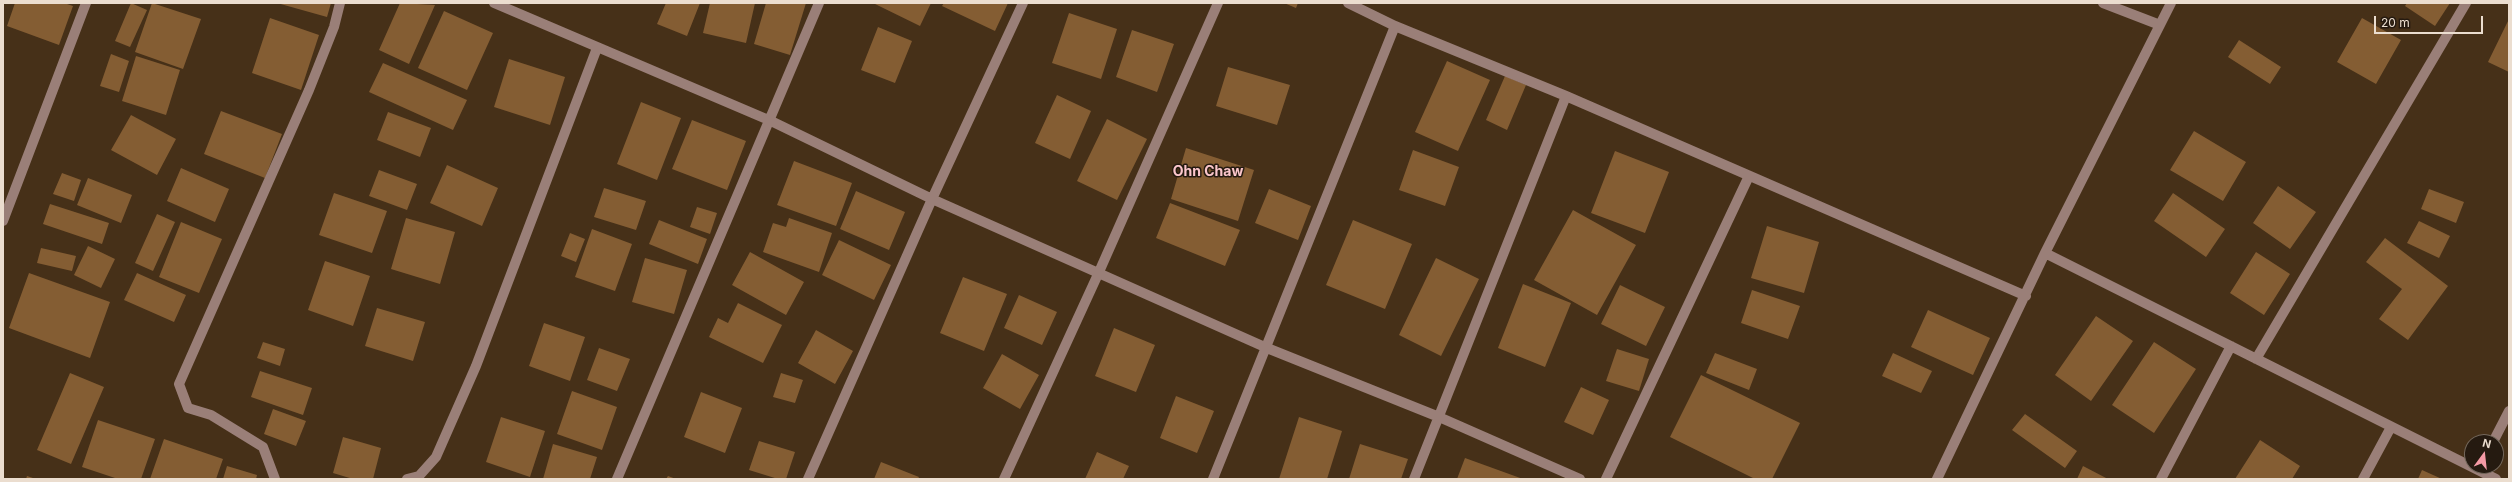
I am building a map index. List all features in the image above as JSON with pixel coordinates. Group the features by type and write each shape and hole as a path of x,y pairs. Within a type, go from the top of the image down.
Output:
{"street":[{"path":"3,221 86,3"},
{"path":"275,479 263,447 211,415 188,408 179,384 309,90 334,27 340,3"},
{"path":"494,3 770,121 932,199 1267,348 1439,417 1580,479"},
{"path":"617,479 770,121 818,3"},
{"path":"808,479 932,199 1023,3"},
{"path":"1004,479 1099,272 1218,3"},
{"path":"1348,3 1395,26 1566,96 2026,296"},
{"path":"2103,3 2160,25"},
{"path":"1937,479 2026,296 2045,253 2171,3"},
{"path":"2256,359 2466,3"},
{"path":"1213,479 1267,348 1395,26"},
{"path":"407,479 419,476 436,457 476,366 597,48"},
{"path":"1414,479 1566,96"},
{"path":"1606,479 1749,176"},
{"path":"2045,253 2390,427 2464,461"},
{"path":"2161,479 2231,346"},
{"path":"2497,434 2509,411"},
{"path":"2363,479 2390,427"}],"building":[{"path":"15,3 64,3 73,6 59,45 7,26"},
{"path":"131,3 147,10 130,47 115,41"},
{"path":"152,3 201,19 183,69 135,52"},
{"path":"277,3 331,3 327,17"},
{"path":"400,3 435,5 409,64 379,50"},
{"path":"666,3 700,3 687,36 657,24"},
{"path":"710,3 755,3 746,43 703,33"},
{"path":"766,3 806,3 790,55 754,44"},
{"path":"873,3 931,3 920,26"},
{"path":"944,3 1008,3 995,31 942,6"},
{"path":"1284,3 1298,3 1296,8"},
{"path":"2407,3 2450,3 2435,26 2405,6"},
{"path":"444,11 493,33 467,90 418,68"},
{"path":"1069,13 1117,29 1101,79 1052,63"},
{"path":"270,18 319,35 301,90 252,73"},
{"path":"2362,18 2401,40 2376,84 2337,62"},
{"path":"2509,19 2509,72 2488,62"},
{"path":"878,27 912,41 895,83 861,70"},
{"path":"1132,30 1174,44 1157,92 1116,77"},
{"path":"2239,40 2281,67 2270,84 2228,57"},
{"path":"111,54 129,61 119,92 100,86"},
{"path":"136,56 180,70 166,115 122,101"},
{"path":"509,59 565,77 550,125 494,107"},
{"path":"1447,61 1490,80 1458,151 1415,132"},
{"path":"383,63 467,100 453,130 369,92"},
{"path":"1228,67 1290,85 1277,125 1216,106"},
{"path":"1505,76 1526,85 1507,130 1486,120"},
{"path":"1057,95 1091,111 1070,159 1035,143"},
{"path":"641,102 681,118 657,180 617,164"},
{"path":"221,111 282,134 265,178 204,154"},
{"path":"388,112 431,128 420,157 377,140"},
{"path":"131,115 176,139 157,175 111,150"},
{"path":"1107,119 1147,139 1117,200 1077,181"},
{"path":"692,120 746,141 727,190 672,169"},
{"path":"2194,131 2246,162 2223,201 2170,170"},
{"path":"1186,148 1254,170 1238,221 1171,199"},
{"path":"1413,150 1459,167 1445,206 1399,190"},
{"path":"1615,151 1669,172 1645,233 1591,213"},
{"path":"794,161 852,183 836,226 777,205"},
{"path":"447,165 498,188 482,226 430,203"},
{"path":"181,168 229,189 215,222 167,201"},
{"path":"379,170 417,184 407,210 369,196"},
{"path":"62,173 81,180 74,201 53,194"},
{"path":"88,178 132,195 121,223 77,205"},
{"path":"2278,186 2316,212 2290,249 2253,223"},
{"path":"604,188 646,201 636,230 594,217"},
{"path":"1269,189 1311,206 1298,240 1255,223"},
{"path":"2429,189 2464,202 2456,223 2421,209"},
{"path":"856,191 905,212 889,250 840,229"},
{"path":"334,193 387,211 372,253 319,235"},
{"path":"2173,193 2225,229 2206,257 2154,221"},
{"path":"1170,203 1240,230 1225,266 1156,238"},
{"path":"50,204 109,223 102,244 43,224"},
{"path":"697,207 717,213 710,234 690,227"},
{"path":"1573,210 1636,245 1597,315 1534,280"},
{"path":"157,214 175,222 153,271 135,263"},
{"path":"406,218 455,232 440,284 391,269"},
{"path":"789,218 832,233 819,272 763,252 773,223 786,227"},
{"path":"659,220 707,239 698,264 649,244"},
{"path":"1353,220 1412,244 1385,309 1326,285"},
{"path":"2419,221 2450,236 2439,258 2407,243"},
{"path":"181,222 222,239 199,293 159,277"},
{"path":"1767,226 1819,242 1804,293 1751,278"},
{"path":"592,229 632,244 615,291 575,277"},
{"path":"570,233 585,239 576,262 561,256"},
{"path":"2385,238 2448,286 2408,340 2379,319 2402,289 2366,262"},
{"path":"839,240 891,265 874,300 822,275"},
{"path":"88,246 115,259 101,288 74,275"},
{"path":"41,248 76,256 72,271 37,263"},
{"path":"750,252 804,282 786,315 732,285"},
{"path":"2256,252 2290,274 2264,315 2230,293"},
{"path":"645,258 687,270 674,314 632,302"},
{"path":"1436,258 1479,279 1441,356 1399,335"},
{"path":"325,261 370,276 353,326 308,310"},
{"path":"29,273 110,302 90,358 9,328"},
{"path":"137,273 186,295 174,322 124,300"},
{"path":"963,277 1007,294 984,351 940,333"},
{"path":"1523,284 1571,303 1545,367 1498,348"},
{"path":"1620,285 1665,307 1646,346 1601,324"},
{"path":"1752,290 1800,306 1788,339 1741,323"},
{"path":"1019,295 1057,312 1042,345 1004,328"},
{"path":"738,303 782,325 763,363 709,337 718,318 728,323"},
{"path":"377,308 425,322 413,361 365,346"},
{"path":"1928,310 1990,338 1973,375 1911,347"},
{"path":"2096,316 2133,341 2091,401 2055,375"},
{"path":"544,323 585,337 570,381 529,366"},
{"path":"1114,328 1155,345 1136,392 1095,376"},
{"path":"816,330 853,351 835,384 798,363"},
{"path":"263,342 285,349 280,366 257,358"},
{"path":"2154,342 2196,369 2154,433 2112,405"},
{"path":"599,348 630,359 617,391 587,380"},
{"path":"1617,349 1649,359 1639,391 1606,381"},
{"path":"1715,353 1757,369 1749,390 1706,373"},
{"path":"1893,353 1932,371 1921,393 1882,376"},
{"path":"1002,354 1039,375 1020,409 983,388"},
{"path":"260,371 312,388 303,415 251,397"},
{"path":"70,373 104,387 71,464 37,450"},
{"path":"781,373 803,380 795,403 773,397"},
{"path":"1701,375 1800,423 1772,479 1755,479 1670,437"},
{"path":"1581,387 1609,400 1593,435 1564,422"},
{"path":"572,391 617,407 602,450 557,434"},
{"path":"701,392 742,408 725,453 684,437"},
{"path":"1176,396 1214,411 1197,453 1160,438"},
{"path":"273,409 306,421 296,446 264,434"},
{"path":"2025,414 2077,451 2065,468 2012,430"},
{"path":"501,417 545,431 530,477 486,462"},
{"path":"1299,417 1342,431 1327,479 1279,479"},
{"path":"98,420 155,439 141,479 118,479 82,467"},
{"path":"343,437 381,448 373,479 353,479 333,473"},
{"path":"164,439 223,459 216,479 150,479"},
{"path":"2260,440 2300,466 2292,479 2235,479"},
{"path":"759,441 795,452 786,479 778,479 749,470"},
{"path":"553,444 597,457 590,479 543,479"},
{"path":"1360,444 1408,459 1401,479 1349,479"},
{"path":"1097,452 1129,466 1123,479 1085,479"},
{"path":"1465,458 1523,479 1457,479"},
{"path":"881,462 919,477 918,479 874,479"},
{"path":"227,466 257,475 256,479 223,479"},
{"path":"2083,466 2108,479 2077,479"},
{"path":"2422,470 2442,479 2418,479"},
{"path":"27,476 36,479 26,479"},
{"path":"668,476 676,479 666,479"}],"district":[{"name":"Ohn Chaw","path":"1208,172"}]}
